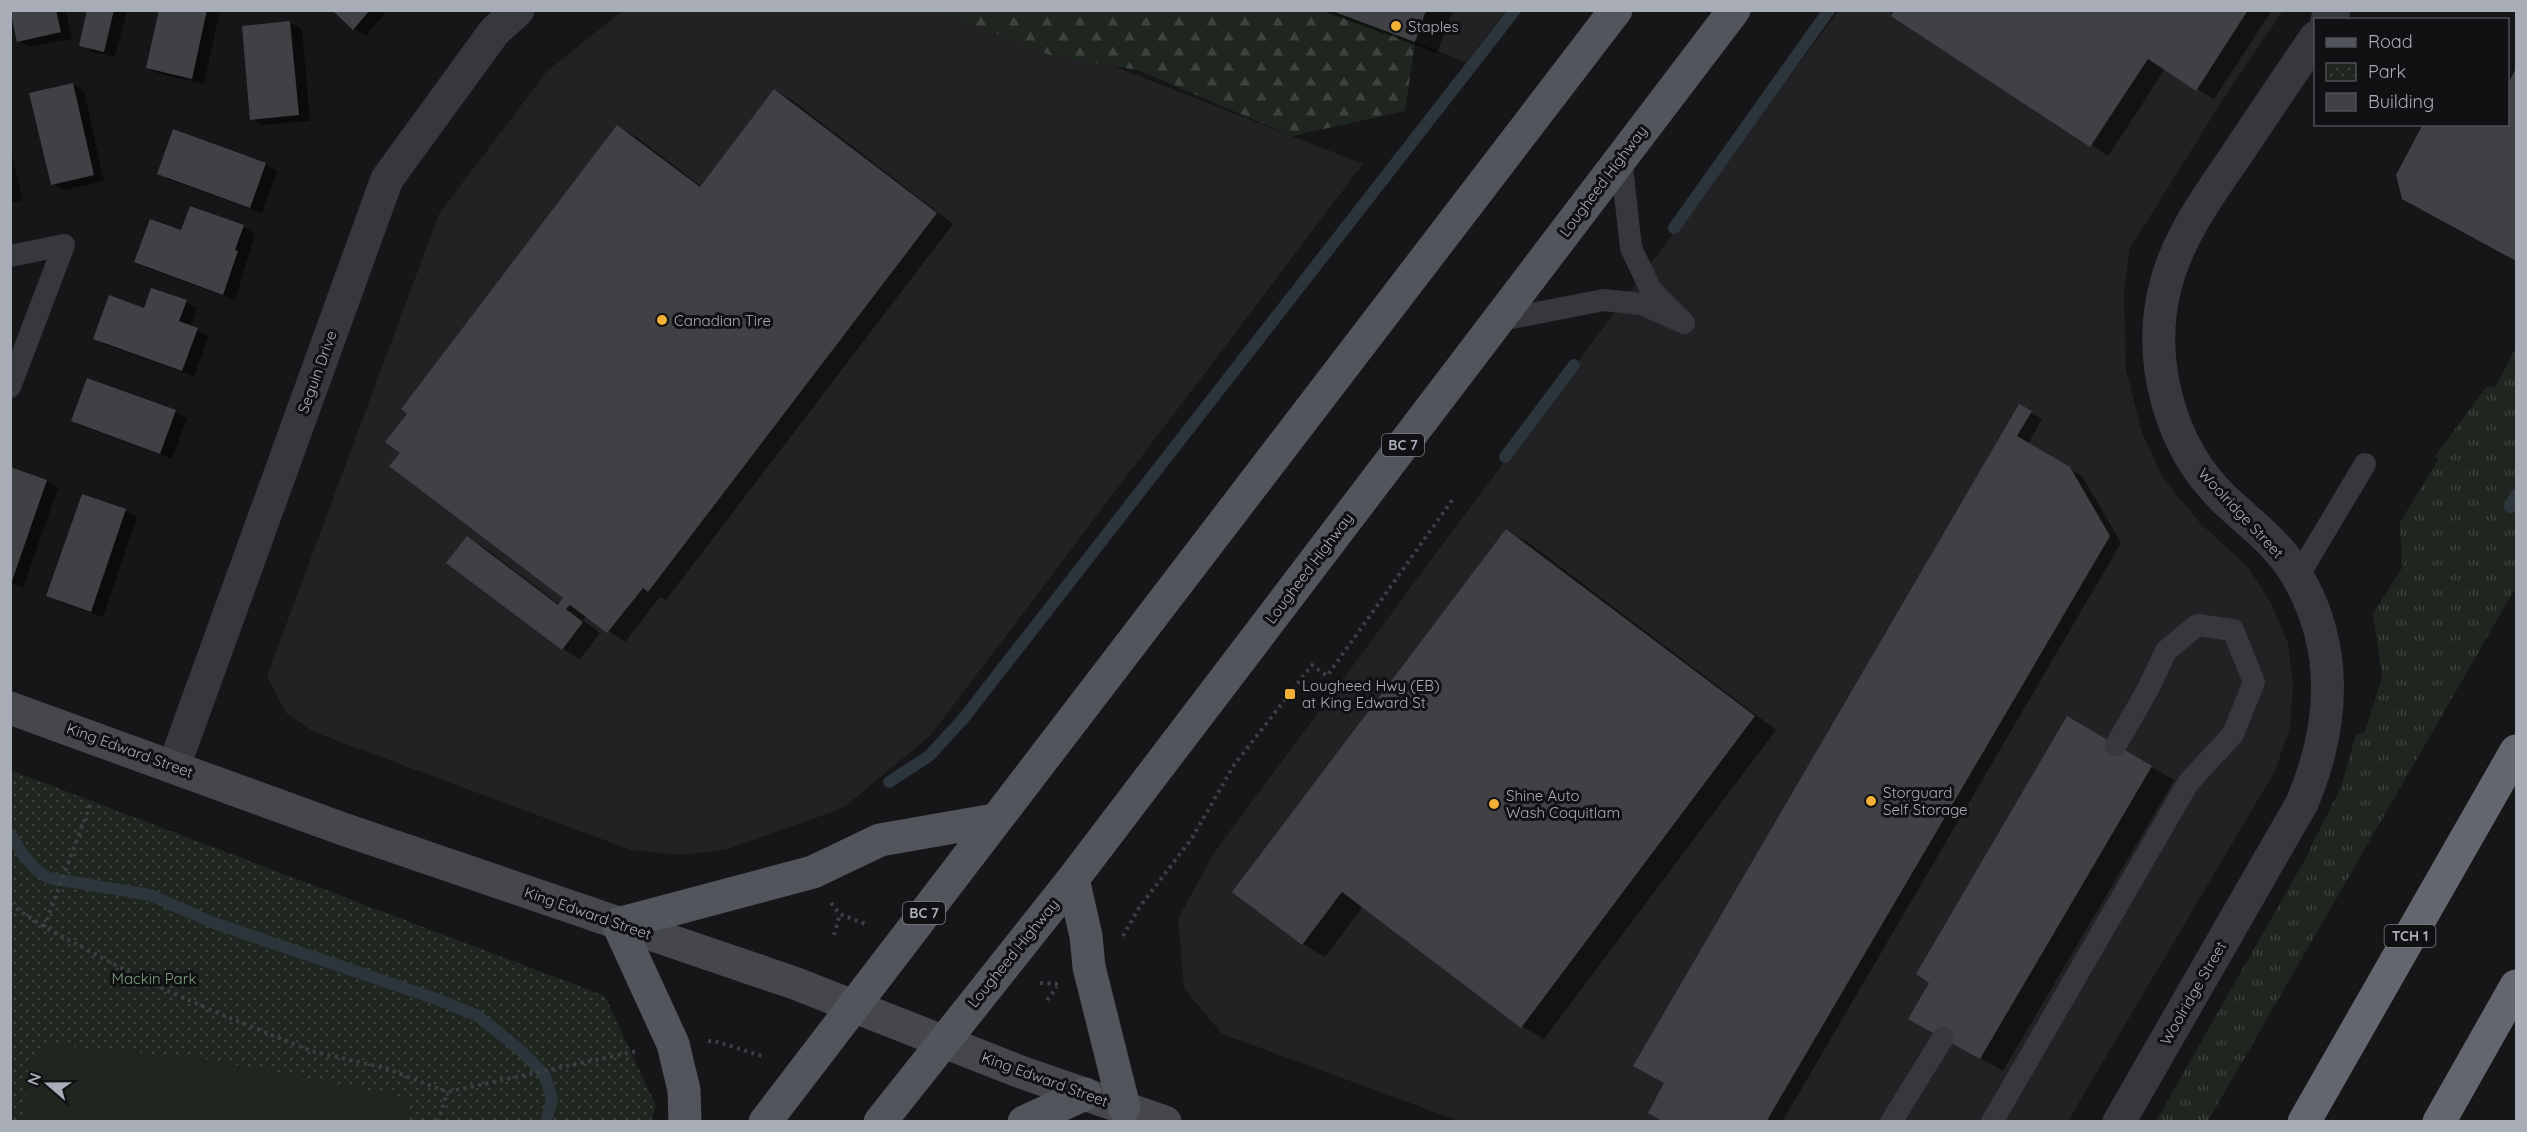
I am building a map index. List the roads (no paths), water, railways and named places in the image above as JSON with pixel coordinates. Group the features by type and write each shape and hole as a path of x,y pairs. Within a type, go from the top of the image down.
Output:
{"highway":[{"name":"TCH 1","path":"2304,1122 2517,751"},
{"path":"2439,1122 2517,986"}],"main road":[{"name":"BC 7","path":"765,1122 1616,10"},
{"name":"Lougheed Highway","path":"880,1122 942,1040 1072,879 1734,10"},
{"name":"King Edward Street","path":"10,708 343,829 854,1006 1165,1122"},
{"path":"685,1122 684,1090 673,1044 618,924 813,872 880,840 994,820"},
{"path":"1072,879 1086,936 1089,967 1124,1107"},
{"path":"1024,1122 1085,1094"}],"street":[{"name":"Seguin Drive","path":"174,766 387,179 494,32 518,10"},
{"name":"Woolridge Street","path":"2119,1122 2302,803 2316,771 2328,713 2327,663 2315,616 2297,578 2276,548 2223,498 2192,458 2181,438 2165,390 2159,335 2165,285 2185,233 2314,40"}],"lane":[{"path":"1496,321 1604,300 1641,304 1684,323 1651,290 1631,248 1621,158"},
{"path":"10,256 64,245 10,387"},
{"path":"2297,578 2365,464"},
{"path":"1992,1122 2188,783 2233,734 2254,682 2233,630 2198,625 2166,651 2148,689 2116,745"},
{"path":"1892,1122 1943,1038"}],"waterway":[{"path":"889,782 929,756 963,719 1515,10"},
{"path":"1674,228 1829,10"},
{"path":"1505,457 1574,365"},
{"path":"2510,507 2516,495"},
{"path":"10,834 31,864 49,878 150,895 214,923 439,1000 478,1016 520,1050 544,1074 552,1098 546,1122"}],"place":[{"name":"Staples","path":"1396,26"},
{"name":"Canadian Tire","path":"662,320"},
{"name":"Lougheed Hwy (EB) at King Edward St","path":"1290,694"},
{"name":"Storguard Self Storage","path":"1871,801"},
{"name":"Shine Auto Wash Coquitlam","path":"1494,804"}],"park label":[{"name":"Mackin Park","path":"154,978"}]}
